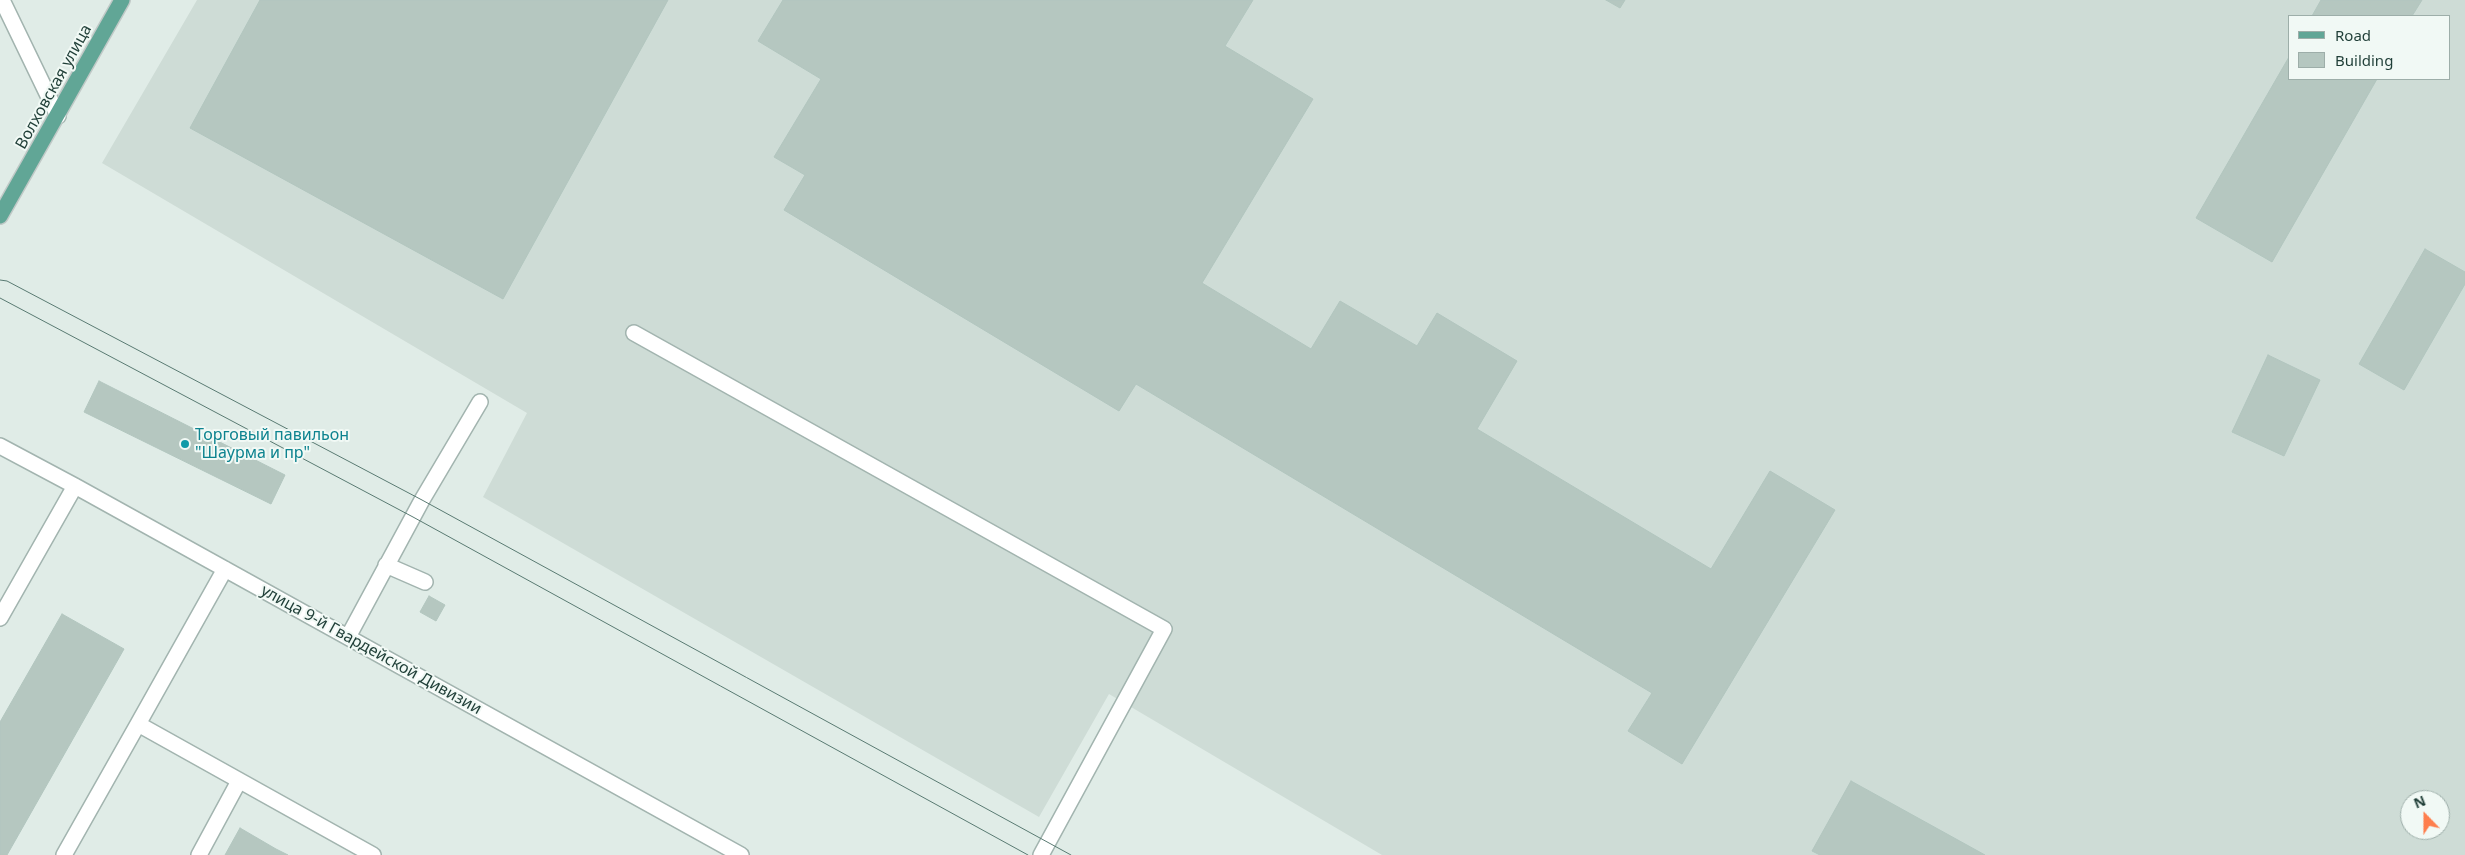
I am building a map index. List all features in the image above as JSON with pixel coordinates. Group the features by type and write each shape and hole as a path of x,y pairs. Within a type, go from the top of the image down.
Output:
{"main road":[{"name":"Волховская улица","path":"0,216 122,0"}],"street":[{"path":"2,0 58,116"},
{"path":"634,333 1164,629 1041,855"},
{"path":"348,637 386,565 480,402"},
{"name":"улица 9-й Гвардейской Дивизии","path":"0,446 741,855"},
{"path":"0,618 75,486"},
{"path":"386,565 425,582"},
{"path":"64,855 225,569"},
{"path":"138,724 373,855"},
{"path":"199,855 239,781"}],"shaded area":[{"path":"197,0 2465,0 2465,855 1382,855 1109,694 1039,817 483,497 527,413 102,163"}],"building":[{"path":"260,0 668,0 503,299 190,128"},
{"path":"783,0 1253,0 1225,46 1313,99 1202,283 1311,349 1340,301 1417,346 1437,313 1517,361 1477,429 1711,569 1770,471 1835,510 1682,764 1628,731 1652,693 1136,384 1119,411 784,210 805,175 774,157 821,79 758,41"},
{"path":"1606,0 1625,0 1620,8"},
{"path":"2321,0 2422,0 2413,15 2313,15"},
{"path":"2288,59 2288,80 2376,80 2272,262 2196,218"},
{"path":"2425,249 2465,272 2465,284 2404,390 2359,364"},
{"path":"2268,355 2320,380 2284,456 2232,432"},
{"name":"Торговый павильон \"Шаурма и пр\"","path":"99,381 285,475 271,504 84,412"},
{"path":"429,596 445,605 436,621 420,612"},
{"path":"62,614 124,649 7,855 0,855 0,722"},
{"path":"1851,781 1985,855 1820,855 1812,851"},
{"path":"240,828 276,849 288,855 225,855"}],"tram line":[{"path":"0,280 7,281 422,500 1071,855"},
{"path":"0,298 413,517 1028,855"}],"place":[{"name":"Торговый павильон \"Шаурма и пр\"","path":"185,444"}]}
